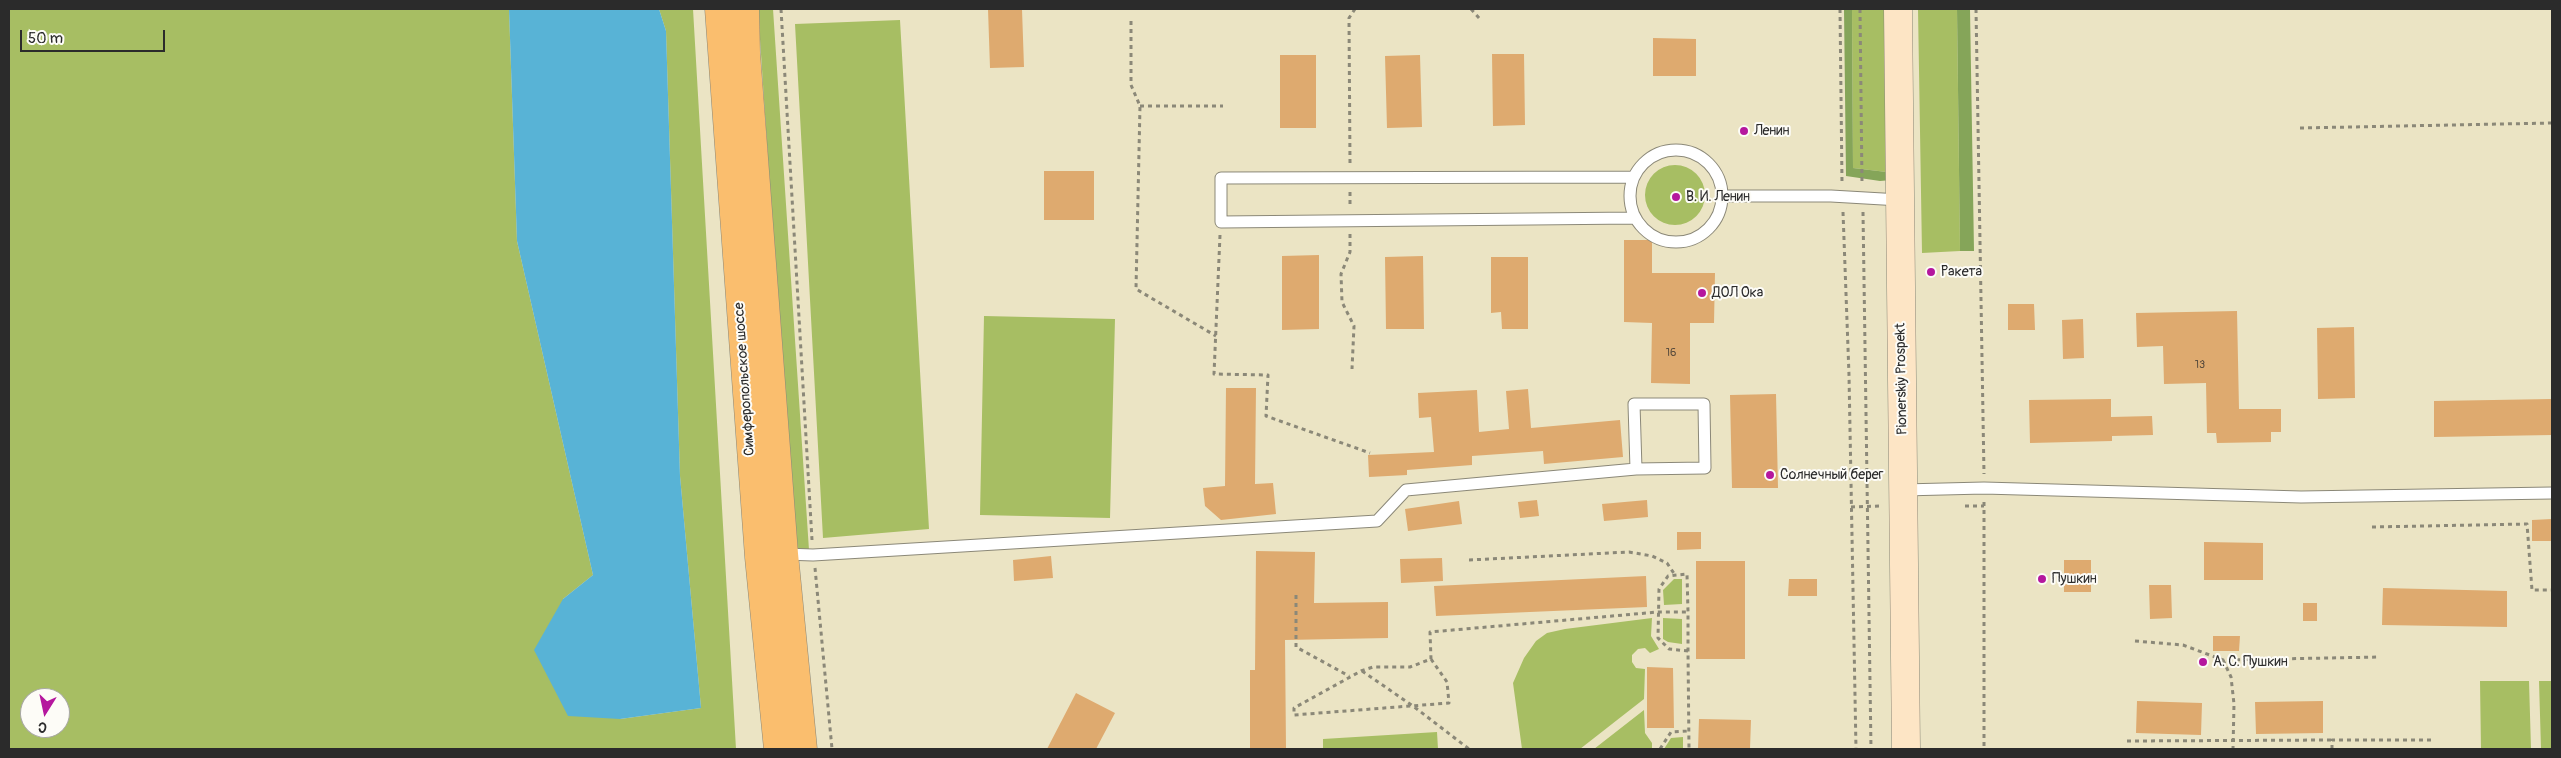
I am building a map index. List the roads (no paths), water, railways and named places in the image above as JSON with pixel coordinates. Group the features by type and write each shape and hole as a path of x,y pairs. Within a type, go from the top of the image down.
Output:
{"main road":[{"name":"Симферопольское шоссе","path":"719,9 758,557 778,749"},
{"name":"Симферопольское шоссе","path":"745,9 746,53 784,554 803,749"}],"street":[{"name":"Pionerskiy Prospekt","path":"1898,9 1906,749"}],"lane":[{"path":"1685,150 1704,159 1718,176 1724,196 1722,209 1705,234 1690,241 1675,243 1659,240 1645,231 1634,218 1630,208 1630,186 1634,178 1639,167 1656,154 1685,150"},
{"path":"1634,178 1222,178 1221,222 1634,218"},
{"path":"1724,196 1842,196 1901,200"},
{"path":"784,554 813,555 1377,521 1406,490 1636,469 1705,468 1704,404 1634,404 1636,469"},
{"path":"1903,490 1984,488 2301,497 2552,492"}],"water":[{"path":"509,9 659,9 666,31 680,476 701,708 620,719 568,716 534,650 563,599 593,575 517,241"}],"place":[{"name":"Ленин","path":"1744,131"},
{"name":"В. И. Ленин","path":"1676,197"},
{"name":"Ракета","path":"1931,272"},
{"name":"ДОЛ Ока","path":"1702,293"},
{"name":"Солнечный берег","path":"1770,475"},
{"name":"Пушкин","path":"2042,579"},
{"name":"А. С. Пушкин","path":"2203,662"}]}
